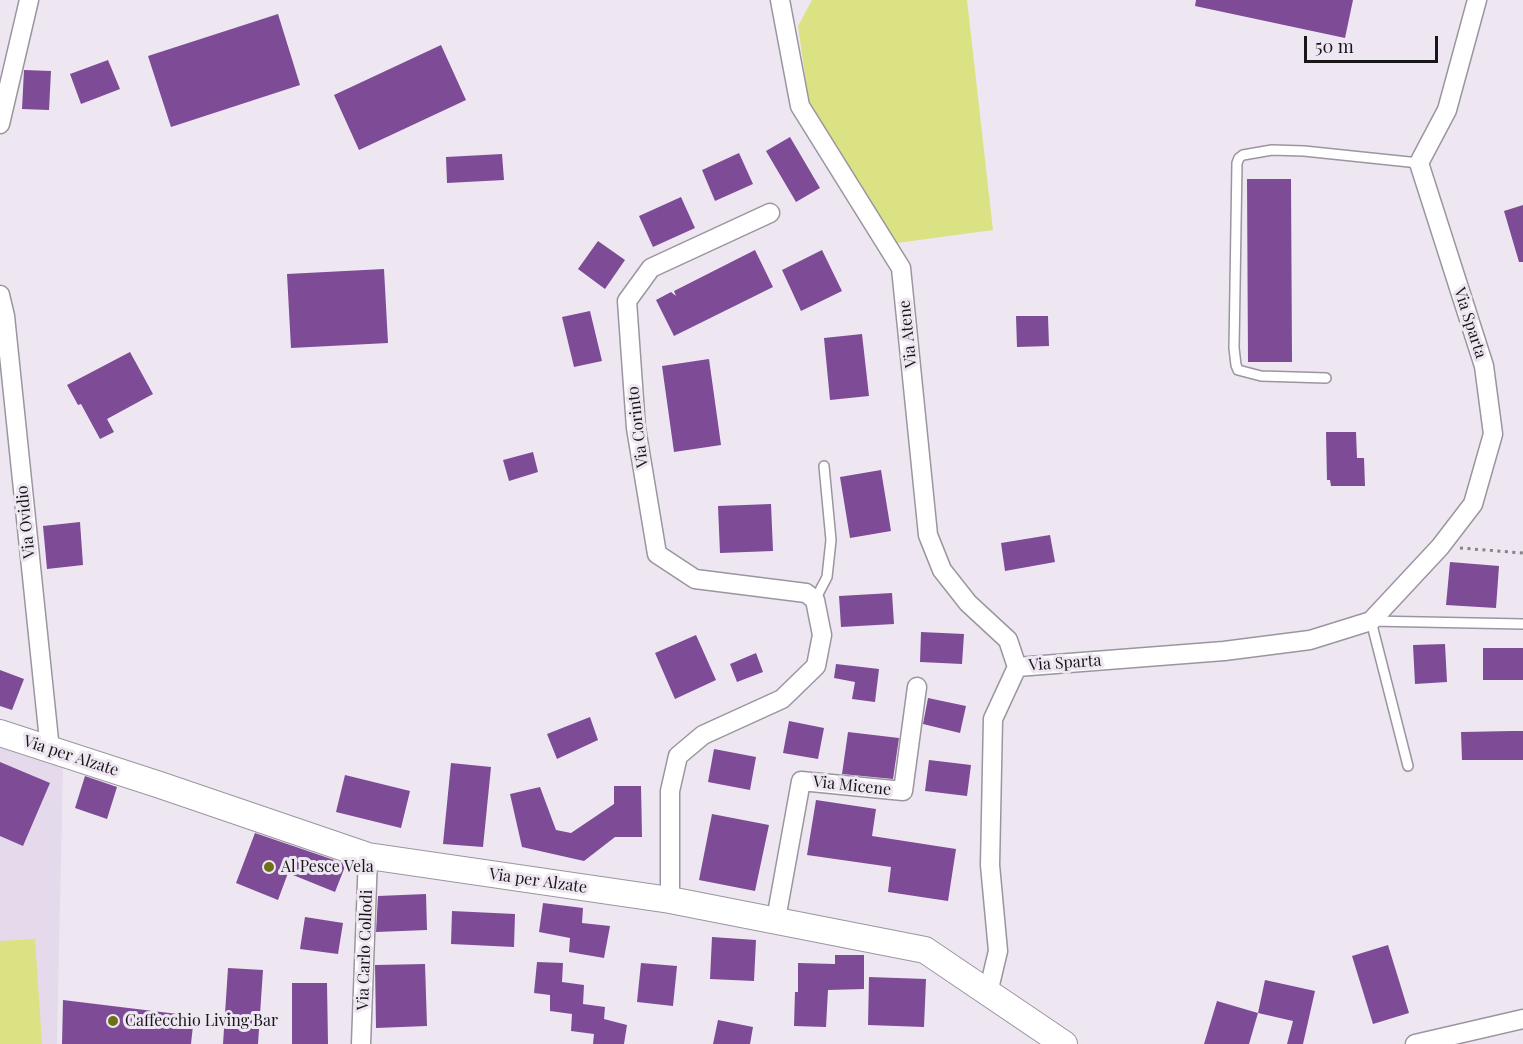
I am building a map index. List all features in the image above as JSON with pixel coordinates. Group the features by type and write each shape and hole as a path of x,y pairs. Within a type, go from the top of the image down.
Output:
{"street":[{"path":"0,124 29,0"},
{"name":"Via Atene","path":"780,0 800,106 901,268 928,535 942,570 968,603 1008,640 1017,666"},
{"path":"1419,163 1447,110 1477,0"},
{"name":"Via Sparta","path":"988,993 998,951 990,865 993,718 1017,666 1235,650 1310,640 1371,621 1440,547 1473,504 1493,434 1484,366 1419,163"},
{"name":"Via Corinto","path":"770,213 651,268 627,301 636,428 657,554 695,579 806,593 815,600"},
{"name":"Via Ovidio","path":"0,295 5,316 50,750"},
{"path":"670,900 670,791 678,756 703,735 782,699 816,666 822,635 815,600"},
{"name":"Via Micene","path":"776,919 801,781 903,791 916,687"},
{"name":"Via per Alzate","path":"0,733 160,784 368,856 670,900 925,950 1064,1044"},
{"name":"Via Carlo Collodi","path":"361,1044 368,856"},
{"path":"1415,1044 1523,1019"}],"lane":[{"path":"1326,378 1261,376 1238,370 1236,365 1234,348 1237,163 1239,158 1243,155 1272,150 1293,150 1419,163"},
{"path":"815,600 827,577 831,540 824,466"},
{"path":"1371,621 1408,766"},
{"name":"Via Sparta","path":"1371,621 1523,624"}],"path":[{"path":"1440,547 1523,553"}],"shaded area":[{"path":"0,744 63,766 57,1044 0,1044"}],"green space":[{"path":"812,0 967,0 993,230 897,243 810,111 798,26"},
{"path":"35,939 42,1044 0,1044 0,941"}],"building":[{"path":"1196,0 1353,0 1345,38 1195,6"},
{"path":"278,14 300,85 171,127 148,56"},
{"path":"441,45 466,100 359,150 334,95"},
{"path":"108,60 120,89 81,104 70,74"},
{"path":"24,70 51,71 49,110 22,109"},
{"path":"790,137 820,188 796,202 766,151"},
{"path":"739,153 753,184 715,201 702,170"},
{"path":"502,154 504,180 447,183 446,157"},
{"path":"1247,179 1291,179 1292,362 1248,362"},
{"path":"681,197 695,228 653,247 639,216"},
{"path":"1523,205 1523,262 1519,262 1504,211"},
{"path":"598,241 625,260 605,289 578,269"},
{"path":"755,250 773,287 674,336 656,300 671,292 676,296 674,291"},
{"path":"822,250 842,291 801,311 782,270"},
{"path":"384,269 388,343 291,348 287,274"},
{"path":"590,311 602,361 574,367 562,317"},
{"path":"1016,316 1048,316 1049,346 1017,347"},
{"path":"862,334 869,396 830,400 824,338"},
{"path":"130,352 153,394 107,419 114,432 100,439 81,404 78,405 67,385"},
{"path":"709,359 721,445 674,452 662,366"},
{"path":"1326,432 1356,432 1357,458 1364,458 1365,486 1331,486 1330,480 1327,480"},
{"path":"533,452 538,472 509,481 503,460"},
{"path":"881,470 891,531 850,538 840,477"},
{"path":"771,504 773,551 720,553 718,506"},
{"path":"80,522 83,565 47,569 43,526"},
{"path":"1050,535 1055,562 1005,571 1001,543"},
{"path":"1450,562 1499,566 1496,608 1446,605"},
{"path":"892,593 894,624 841,627 839,596"},
{"path":"921,632 964,634 962,664 920,662"},
{"path":"696,635 716,680 675,699 655,653"},
{"path":"1445,644 1447,682 1415,684 1413,645"},
{"path":"1483,648 1523,648 1523,680 1483,680"},
{"path":"756,653 763,672 737,682 730,664"},
{"path":"836,664 879,669 875,702 852,699 855,682 834,678"},
{"path":"0,670 24,679 12,710 0,706"},
{"path":"928,698 966,706 960,733 923,724"},
{"path":"590,717 598,740 557,759 547,734"},
{"path":"789,721 824,728 818,759 783,753"},
{"path":"1523,731 1523,760 1462,760 1461,732"},
{"path":"848,732 899,738 893,779 842,774"},
{"path":"714,749 756,757 750,790 708,782"},
{"path":"929,760 971,765 967,796 925,791"},
{"path":"0,762 50,783 23,846 0,836"},
{"path":"451,763 491,767 483,847 443,844"},
{"path":"345,775 410,791 401,828 336,812"},
{"path":"85,776 117,787 107,819 75,808"},
{"path":"614,786 641,786 642,837 615,837 584,861 522,847 510,794 540,787 556,830 571,833 614,804"},
{"path":"816,800 876,809 872,836 956,849 948,901 888,892 891,867 807,855"},
{"path":"712,814 769,825 755,891 699,880"},
{"path":"255,833 346,864 335,892 288,873 278,900 236,883"},
{"path":"426,894 427,930 376,932 378,896"},
{"path":"543,903 583,908 582,923 610,926 604,958 569,952 570,938 539,932"},
{"path":"452,911 515,914 514,947 451,944"},
{"path":"305,917 343,923 338,954 300,949"},
{"path":"712,937 756,940 754,981 710,979"},
{"path":"1388,945 1409,1013 1373,1024 1352,956"},
{"path":"835,955 864,955 864,989 828,990 826,1027 794,1026 795,992 798,992 798,963 835,964"},
{"path":"537,962 563,963 562,982 584,985 583,1004 605,1007 604,1019 627,1025 624,1044 593,1044 594,1034 571,1031 572,1014 550,1011 550,995 534,993"},
{"path":"641,963 677,966 673,1006 637,1002"},
{"path":"425,964 427,1026 376,1028 375,965"},
{"path":"228,968 263,970 258,1044 223,1044"},
{"path":"869,977 926,979 924,1027 868,1025"},
{"path":"1265,980 1315,991 1303,1044 1287,1044 1293,1021 1258,1013"},
{"path":"292,983 327,983 328,1044 292,1044"},
{"path":"63,1000 194,1016 191,1044 62,1044"},
{"path":"1217,1001 1258,1013 1249,1044 1204,1044"},
{"path":"718,1020 753,1027 750,1044 713,1044"}],"place":[{"name":"Al Pesce Vela","path":"269,867"},
{"name":"Caffecchio Living Bar","path":"113,1021"}]}
